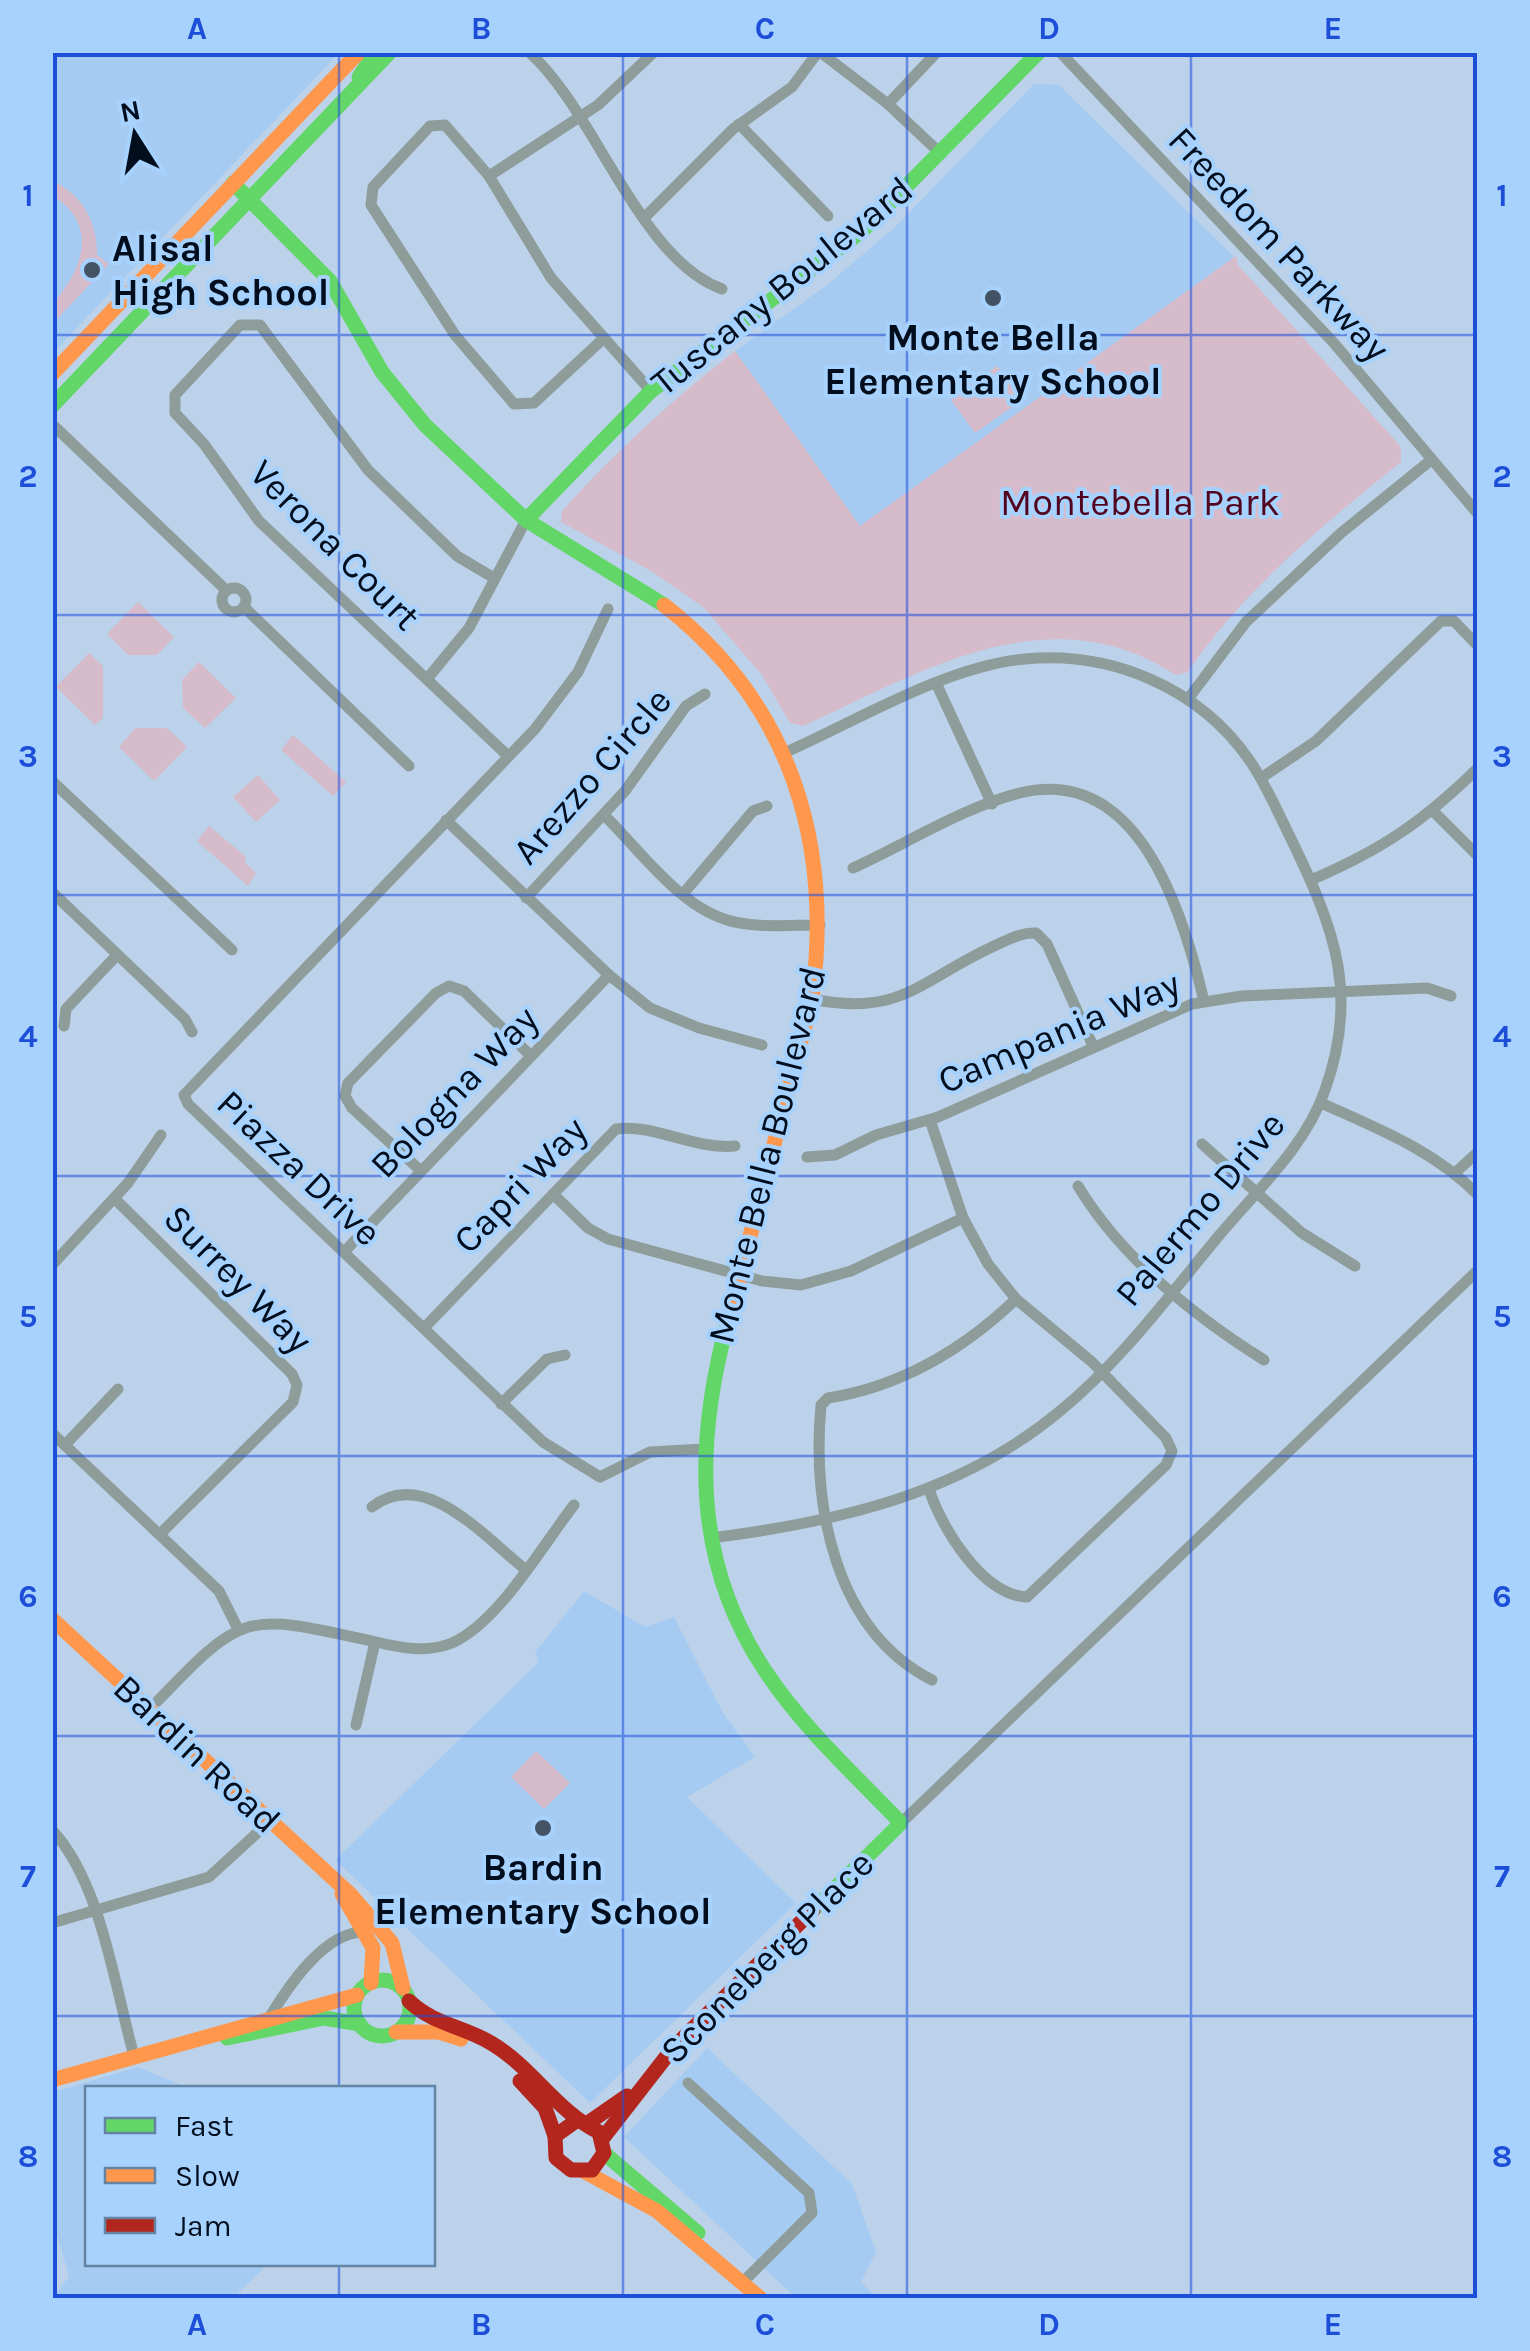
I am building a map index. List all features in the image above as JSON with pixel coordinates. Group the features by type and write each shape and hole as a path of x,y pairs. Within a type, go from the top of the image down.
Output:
{"street":[{"path":"52,374 358,52"},
{"path":"347,98 376,52"},
{"path":"52,406 390,52"},
{"path":"529,52 582,116 616,178 644,218 698,279 722,289"},
{"path":"489,176 582,116 654,52"},
{"path":"644,218 739,124 792,87 819,52 888,104 941,154"},
{"path":"888,104 937,52"},
{"name":"Tuscany Boulevard","path":"526,520 651,391 817,269 941,154 1039,52"},
{"name":"Freedom Parkway","path":"1060,52 1300,306 1478,514"},
{"path":"604,338 534,403 514,404 455,335 369,198 372,187 434,123 450,128 489,176 538,260 651,391"},
{"path":"739,124 828,216"},
{"name":"Monte Bella Boulevard","path":"233,183 330,281 382,372 412,410 526,520 644,590 681,617 743,684 784,753 814,848 820,925 812,999 710,1384 704,1448 712,1538 736,1614 773,1683 804,1722 900,1823"},
{"name":"Verona Court","path":"494,578 457,556 368,470 260,325 240,325 175,395 175,413 204,444 244,505 508,756"},
{"path":"52,424 226,590 236,588 244,592 244,606 409,766"},
{"path":"1188,699 1246,622 1341,533 1430,460"},
{"path":"427,679 470,628 526,520"},
{"name":"Piazza Drive","path":"608,609 578,672 508,756 184,1094 188,1104 543,1442 600,1477 650,1452 704,1448"},
{"path":"1262,778 1316,741 1441,621 1454,621 1478,646"},
{"name":"Palermo Drive","path":"712,1538 824,1519 929,1489 1021,1440 1102,1372 1298,1143 1320,1102 1339,1038 1342,991 1334,939 1311,880 1262,778 1236,743 1188,699 1129,670 1056,658 992,664 784,753"},
{"path":"937,685 992,804"},
{"name":"Arezzo Circle","path":"526,898 604,815 686,706 705,694"},
{"path":"1311,880 1393,842 1434,812 1478,768"},
{"path":"52,781 232,950"},
{"path":"853,868 1015,794 1056,790 1096,801 1127,822 1144,844 1174,908 1204,1001"},
{"path":"683,894 753,811 767,806"},
{"path":"1434,812 1478,856"},
{"path":"604,815 704,910 733,922 820,925"},
{"path":"446,820 609,975 650,1008 673,1019 762,1045"},
{"path":"52,892 184,1019 192,1032"},
{"path":"812,999 860,1004 891,1001 919,990 972,956 1024,933 1036,933 1047,944 1093,1046"},
{"path":"64,1026 66,1009 118,955"},
{"name":"Bologna Way","path":"344,1252 609,975"},
{"path":"421,1171 352,1108 346,1096 348,1083 436,993 449,986 464,991 530,1056"},
{"name":"Campania Way","path":"807,1157 836,1155 876,1135 930,1120 1204,1001 1428,988 1451,996"},
{"path":"1320,1102 1456,1172 1478,1195"},
{"path":"929,1489 946,1531 966,1557 1016,1595 1034,1594 1171,1459 1166,1438 1102,1372 1016,1299 988,1264 963,1218 930,1120"},
{"name":"Capri Way","path":"424,1328 616,1129 631,1128 707,1149 735,1146"},
{"path":"52,1265 115,1199 161,1134"},
{"path":"1202,1144 1314,1242 1355,1266"},
{"path":"1456,1172 1478,1152"},
{"path":"1078,1186 1109,1232 1174,1290 1264,1360"},
{"path":"553,1194 588,1228 608,1239 776,1284 813,1284 851,1271 963,1218"},
{"name":"Surrey Way","path":"115,1199 292,1374 297,1384 293,1402 160,1534"},
{"path":"900,1823 1478,1270"},
{"path":"932,1680 908,1667 866,1618 840,1570 824,1519 818,1465 823,1400 887,1383 943,1356 1016,1299"},
{"path":"502,1404 546,1359 565,1355"},
{"path":"65,1445 118,1389"},
{"path":"52,1433 218,1591 238,1629"},
{"path":"372,1508 391,1494 425,1496 525,1568"},
{"path":"149,1710 208,1648 238,1629 282,1623 419,1649 451,1643 485,1620 574,1505"},
{"name":"Bardin Road","path":"52,1619 341,1890 352,1896 392,1943 406,1994"},
{"path":"356,1726 375,1642"},
{"path":"52,1923 209,1877 268,1822"},
{"name":"Sconeberg Place","path":"604,2146 635,2092 695,2024 900,1823"},
{"path":"52,1830 78,1866 134,2056"},
{"name":"Bardin Road","path":"341,1890 366,1932 374,1957 371,1983"},
{"path":"269,2018 286,1989 344,1935 366,1932"},
{"path":"52,2080 357,1995 371,1983 391,1982 427,2018 492,2043 582,2122 627,2178 680,2214 701,2242"},
{"path":"286,1989 291,2002 304,2010"},
{"path":"396,2032 406,2023 406,1994"},
{"path":"357,1995 360,2024"},
{"path":"214,2036 226,2038 324,2018 360,2024 375,2034 438,2032 480,2047 545,2108 560,2164 645,2200 701,2242 760,2298"},
{"path":"688,2083 809,2193 813,2204 812,2213 743,2282"},
{"name":"Sconeberg Place","path":"582,2122 635,2092"},
{"path":"555,2136 582,2122"},
{"path":"585,2172 597,2166 604,2146"}],"shaded area":[{"name":"Alisal High School","path":"53,53 339,53 53,353"},
{"name":"Monte Bella Elementary School","path":"1034,84 1059,85 1234,257 860,527 735,351 827,285 894,228"},
{"name":"Bardin Elementary School","path":"584,1591 645,1627 674,1617 723,1713 755,1757 687,1797 796,1903 590,2103 335,1860 539,1662 535,1652"},
{"path":"707,2048 852,2184 876,2252 861,2282 877,2298 796,2298 624,2137"},
{"path":"138,2067 183,2086 85,2086 85,2266 266,2266 233,2298 53,2298 69,2276 53,2221 53,2092"}],"green space":[{"path":"53,181 80,202 91,221 97,255 109,264 53,323 53,303 72,276 82,248 77,220 53,196"},
{"name":"Montebella Park","path":"1236,256 1238,265 1401,447 1401,462 1259,586 1188,672 1176,675 1128,651 1081,640 1033,640 939,664 803,726 790,723 762,675 703,607 651,571 561,522 562,511 623,447 735,351 860,526"},
{"path":"997,366 1022,400 975,433 951,400"},
{"path":"138,602 174,637 157,655 128,655 107,634"},
{"path":"89,653 103,666 103,718 95,725 56,687"},
{"path":"199,662 236,698 205,728 183,708 182,680"},
{"path":"135,728 167,728 187,747 154,781 119,747"},
{"path":"293,735 346,782 333,796 281,750"},
{"path":"258,775 280,800 256,822 233,797"},
{"path":"209,826 245,856 246,864 256,873 248,886 197,841"},
{"path":"536,1751 570,1783 544,1809 511,1777"}],"traffic: fast":[{"path":"359,77 376,52"},
{"path":"52,406 390,52"},
{"path":"526,520 651,391 862,231 1039,52"},
{"path":"233,183 330,281 382,372 425,425 526,520 664,605"},
{"path":"727,1324 709,1413 706,1457 707,1501 724,1586 741,1628 779,1690 829,1749 901,1823 813,1910"},
{"path":"382,1980 401,1989 410,2008 401,2027 382,2036 363,2027 354,2008 363,1989 382,1980"},
{"path":"227,2038 324,2018 360,2024"},
{"path":"604,2153 698,2233"}],"traffic: slow":[{"path":"52,374 359,52"},
{"path":"664,605 708,644 744,686 772,732 794,781 808,832 816,886 812,999 727,1324"},
{"path":"52,1619 350,1894 392,1943 403,1988"},
{"path":"342,1894 373,1948 371,1983"},
{"path":"52,2080 357,1995"},
{"path":"396,2032 439,2032 461,2039"},
{"path":"585,2172 657,2211 760,2298"}],"traffic: jam":[{"path":"603,2138 673,2048 813,1910"},
{"path":"409,2001 428,2015 506,2053 570,2113 599,2132 604,2153 592,2170 571,2170 556,2158 555,2136 576,2121"},
{"path":"520,2081 545,2108 555,2136"},
{"path":"588,2123 627,2096"}],"place":[{"name":"Alisal High School","path":"92,270"},
{"name":"Monte Bella Elementary School","path":"993,298"},
{"name":"Bardin Elementary School","path":"543,1828"}]}
